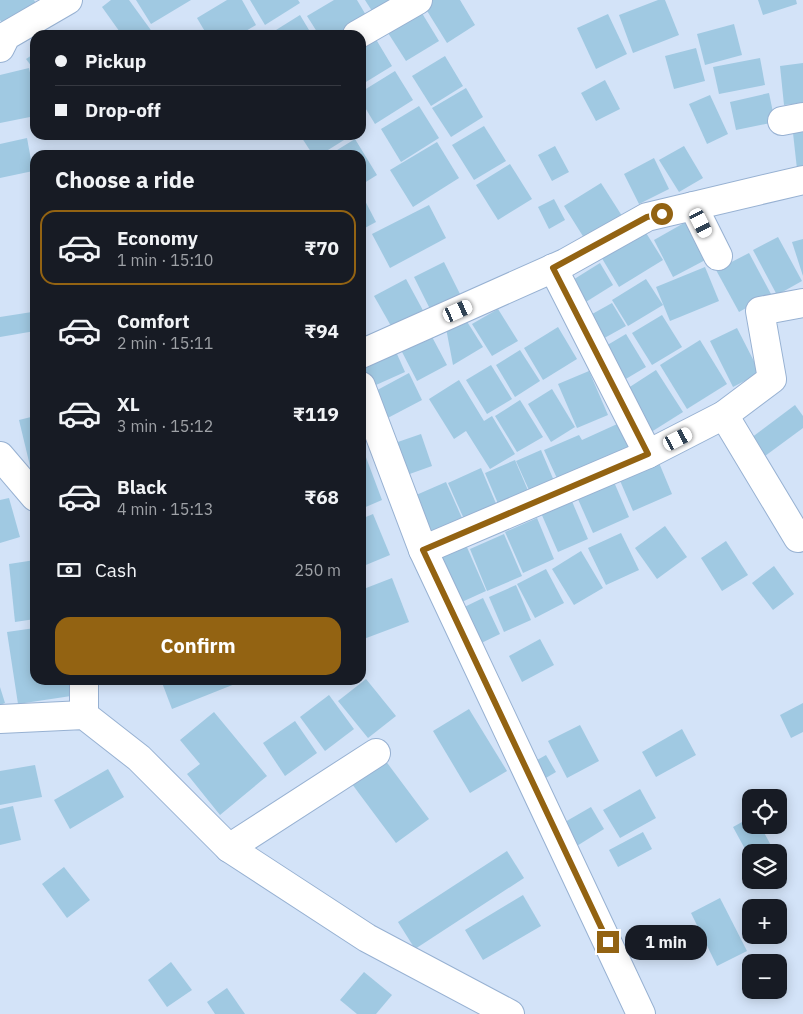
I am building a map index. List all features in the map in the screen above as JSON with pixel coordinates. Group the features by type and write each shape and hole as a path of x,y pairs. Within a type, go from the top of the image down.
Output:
{"street":[{"path":"0,48 6,36 68,0"},
{"path":"366,30 418,0"},
{"path":"366,352 553,268 647,217 803,180"},
{"path":"693,206 718,256"},
{"path":"553,268 648,454"},
{"path":"423,550 648,454 724,416 772,379 760,311 803,303"},
{"path":"366,399 423,550 641,1014"},
{"path":"724,416 798,538 803,536"},
{"path":"0,456 30,491"},
{"path":"84,685 84,715"},
{"path":"0,719 84,715 139,758 229,848 367,938 510,1014"},
{"path":"229,848 376,753"}],"building":[{"path":"0,0 34,0 39,8 6,30 0,20"},
{"path":"111,0 129,0 151,30 118,30 102,7"},
{"path":"136,0 191,0 151,24"},
{"path":"227,0 242,0 256,25 248,30 204,30 197,18"},
{"path":"250,0 298,0 300,3 265,25"},
{"path":"334,0 357,0 370,22 357,30 316,30 307,16"},
{"path":"365,0 408,0 377,19"},
{"path":"433,0 460,0 475,25 447,43 424,6"},
{"path":"658,0 665,0 679,35 633,53 619,15"},
{"path":"758,0 796,0 797,4 763,15"},
{"path":"417,5 439,41 406,61 383,25"},
{"path":"608,14 627,54 596,69 577,28"},
{"path":"300,15 309,30 276,30"},
{"path":"734,24 742,55 705,65 697,34"},
{"path":"371,31 392,66 366,82 366,34"},
{"path":"696,48 705,81 674,89 665,56"},
{"path":"30,56 30,64 26,59"},
{"path":"445,56 463,86 431,106 412,76"},
{"path":"760,58 765,85 719,94 713,67"},
{"path":"803,63 803,103 784,105 780,66"},
{"path":"29,68 30,117 0,123 0,75"},
{"path":"395,71 413,100 375,124 366,109 366,89"},
{"path":"605,80 620,109 596,121 581,93"},
{"path":"466,88 483,117 451,137 432,108"},
{"path":"769,93 775,122 736,130 730,102"},
{"path":"710,95 728,134 707,144 689,104"},
{"path":"419,106 439,138 401,162 381,129"},
{"path":"484,126 506,161 474,180 452,145"},
{"path":"803,132 803,169 797,169 793,133"},
{"path":"27,138 30,154 30,172 0,178 0,144"},
{"path":"303,140 344,140 328,150 310,150"},
{"path":"356,140 362,150 337,150"},
{"path":"437,142 459,178 413,207 390,170"},
{"path":"555,146 569,172 552,181 538,155"},
{"path":"684,146 703,178 679,192 659,160"},
{"path":"366,157 377,175 366,182"},
{"path":"654,158 669,189 639,204 624,174"},
{"path":"510,164 532,199 498,220 476,185"},
{"path":"601,183 624,219 586,241 564,206"},
{"path":"554,199 565,220 549,229 538,207"},
{"path":"366,203 376,222 366,227"},
{"path":"429,205 446,238 390,268 372,234"},
{"path":"691,219 711,257 673,277 654,240"},
{"path":"643,228 663,260 619,287 600,255"},
{"path":"778,237 802,281 777,295 753,250"},
{"path":"803,239 803,276 792,242"},
{"path":"749,253 771,294 739,312 716,270"},
{"path":"444,262 463,300 433,315 414,277"},
{"path":"600,263 613,285 581,305 568,283"},
{"path":"705,267 719,301 670,321 656,287"},
{"path":"406,279 426,316 395,333 374,296"},
{"path":"646,279 663,305 628,326 612,300"},
{"path":"612,303 626,326 599,341 585,318"},
{"path":"498,309 518,341 492,356 472,324"},
{"path":"30,312 30,332 0,337 0,317"},
{"path":"662,315 682,347 652,365 632,333"},
{"path":"466,320 483,347 453,365 446,328"},
{"path":"558,327 577,359 543,380 524,348"},
{"path":"737,328 760,373 733,387 710,341"},
{"path":"626,334 646,367 619,383 599,350"},
{"path":"431,335 447,365 417,381 400,348"},
{"path":"700,340 727,384 687,409 660,365"},
{"path":"393,345 405,372 367,389 366,358"},
{"path":"520,350 540,381 515,397 496,365"},
{"path":"491,365 512,399 487,414 466,380"},
{"path":"656,370 683,412 648,434 622,392"},
{"path":"589,371 608,415 577,428 558,384"},
{"path":"409,373 422,400 382,421 368,395"},
{"path":"459,380 484,421 492,416 515,454 490,469 466,431 454,439 429,399"},
{"path":"552,389 575,427 551,442 528,404"},
{"path":"520,400 543,437 517,452 495,416"},
{"path":"795,405 803,416 803,428 765,456 751,438"},
{"path":"30,417 30,466 19,420"},
{"path":"626,420 639,450 561,487 544,450 579,435 582,440"},
{"path":"421,434 432,466 404,476 392,444"},
{"path":"541,450 557,488 533,499 516,461"},
{"path":"366,457 382,500 366,507"},
{"path":"657,458 672,494 633,511 618,476"},
{"path":"515,460 532,500 502,513 485,473"},
{"path":"481,468 500,513 468,528 448,483"},
{"path":"446,482 466,527 427,544 407,499"},
{"path":"614,482 629,517 593,533 577,497"},
{"path":"9,498 20,537 0,543 0,500"},
{"path":"571,499 588,539 558,552 541,513"},
{"path":"373,514 390,555 366,565 366,517"},
{"path":"537,518 554,559 523,573 505,532"},
{"path":"665,526 687,557 657,579 635,548"},
{"path":"621,533 639,570 606,585 588,548"},
{"path":"504,534 522,576 487,591 470,549"},
{"path":"726,541 748,575 722,591 701,558"},
{"path":"466,545 486,591 453,606 433,560"},
{"path":"581,551 603,588 574,605 552,569"},
{"path":"30,561 30,620 15,622 9,564"},
{"path":"774,566 794,594 773,610 752,583"},
{"path":"546,569 564,603 535,618 517,584"},
{"path":"392,578 409,622 366,638 366,588"},
{"path":"516,585 531,620 504,632 489,597"},
{"path":"483,598 500,634 471,648 454,612"},
{"path":"30,629 30,685 69,685 71,696 18,704 7,632"},
{"path":"540,639 554,665 522,682 509,656"},
{"path":"366,679 396,716 368,738 338,701 358,685 366,685"},
{"path":"163,685 232,685 172,709"},
{"path":"0,687 5,703 0,705"},
{"path":"329,695 354,729 325,751 300,717"},
{"path":"803,703 803,732 791,738 780,715"},
{"path":"469,709 507,771 470,793 433,731"},
{"path":"214,712 267,776 220,815 187,774 200,764 180,740"},
{"path":"295,721 317,753 285,776 263,743"},
{"path":"580,725 599,761 567,778 548,741"},
{"path":"682,729 696,755 656,777 642,752"},
{"path":"546,755 556,772 539,782 530,764"},
{"path":"385,760 429,819 396,843 352,784"},
{"path":"35,765 42,797 0,805 0,771"},
{"path":"108,769 124,797 70,829 54,800"},
{"path":"640,789 656,818 620,838 603,810"},
{"path":"13,806 21,840 0,845 0,809"},
{"path":"591,807 604,829 572,849 558,826"},
{"path":"742,822 742,834 765,834 770,844 742,844 733,827"},
{"path":"643,832 652,849 618,867 609,850"},
{"path":"507,851 524,878 415,949 398,922"},
{"path":"64,867 90,900 67,918 42,884"},
{"path":"523,895 541,926 483,960 465,930"},
{"path":"720,898 747,951 717,966 691,913"},
{"path":"171,962 192,990 167,1007 148,980"},
{"path":"364,972 392,995 376,1014 357,1014 340,1000"},
{"path":"227,988 245,1014 215,1014 207,1002"}],"route":[{"path":"608,942 423,550 648,454 553,268 647,217 662,214"}]}
